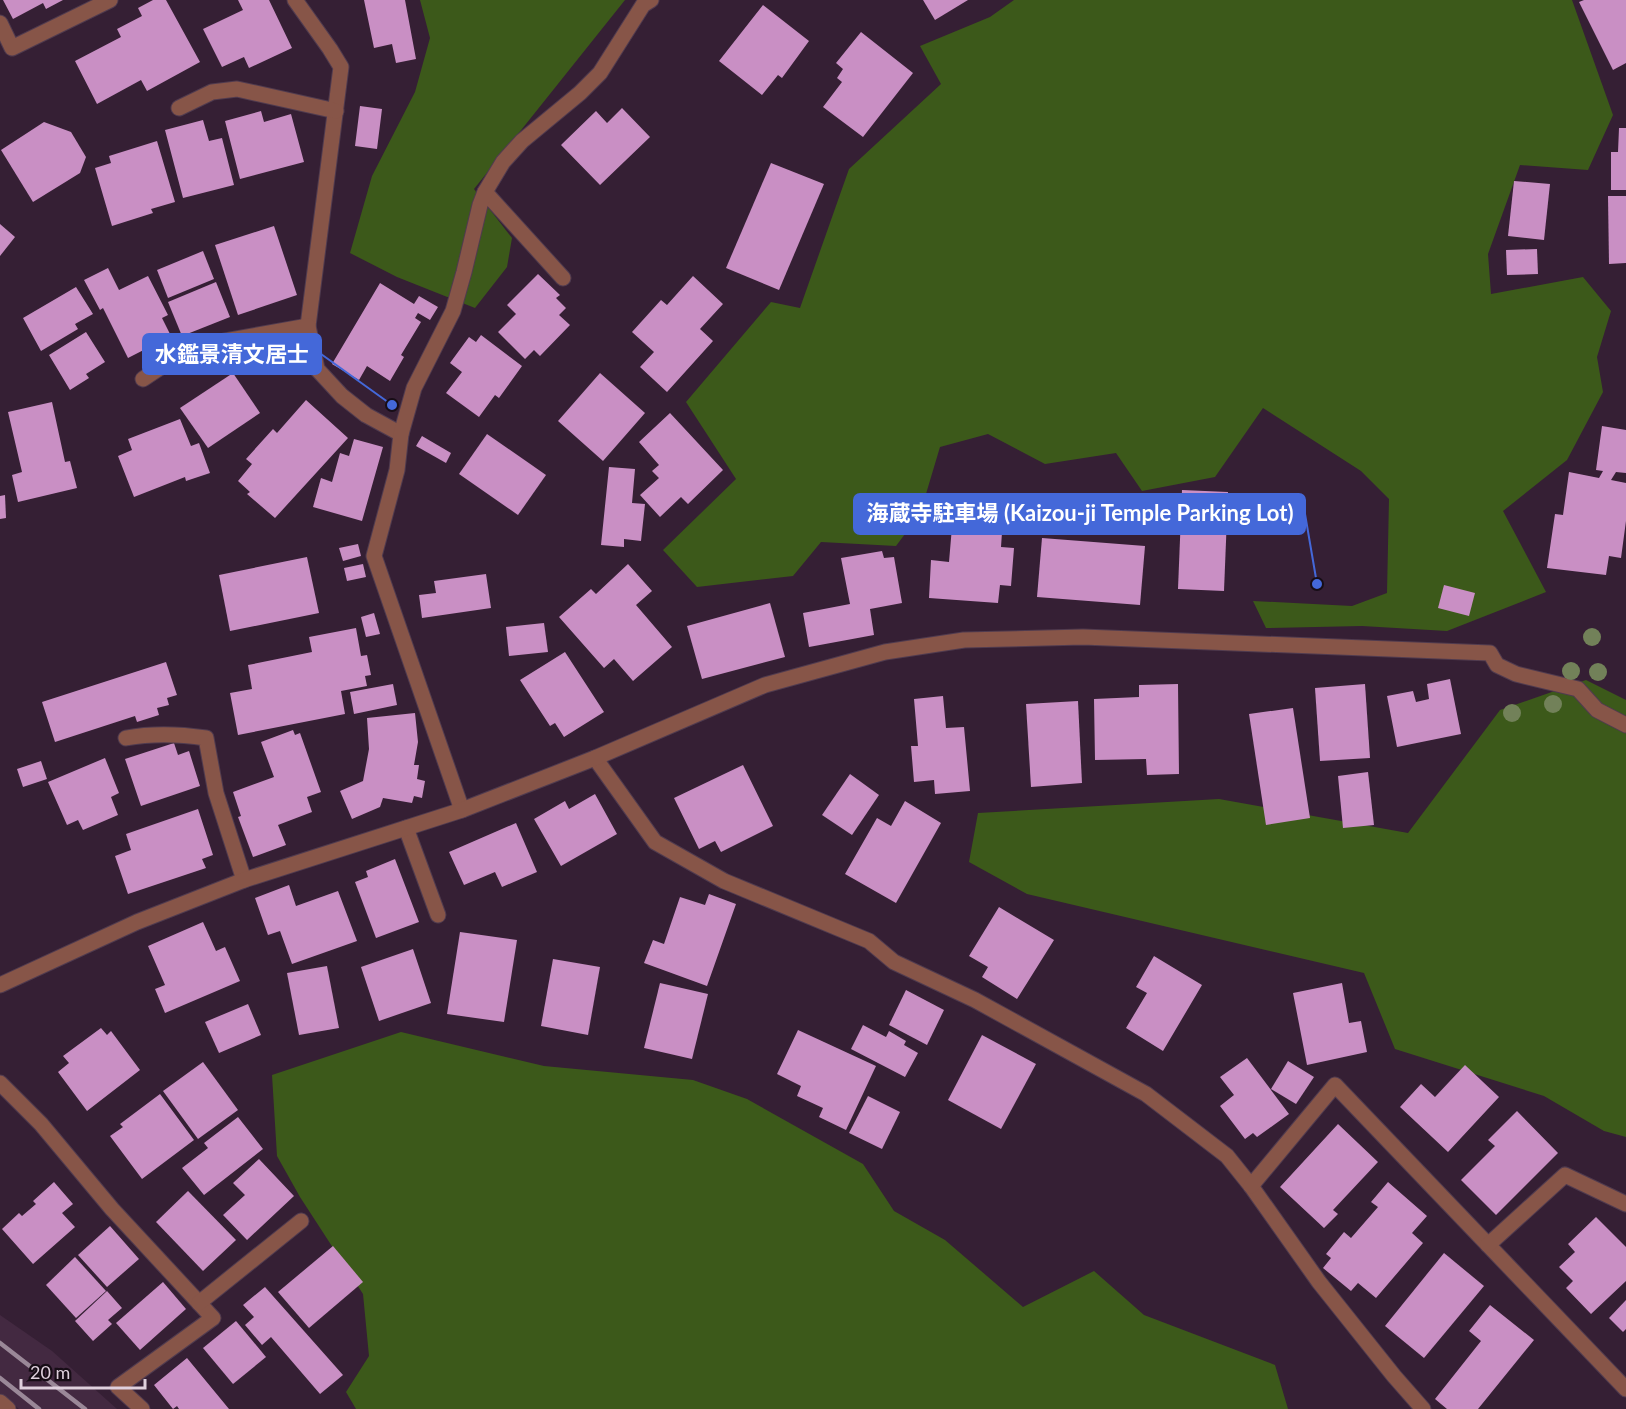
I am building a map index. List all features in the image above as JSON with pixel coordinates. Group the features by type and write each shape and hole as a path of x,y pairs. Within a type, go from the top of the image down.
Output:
{"street":[{"path":"0,23 12,48 111,0"},
{"path":"295,0 341,67 308,326 317,369 342,396 366,415 401,434"},
{"path":"462,810 374,556 397,470 401,434 414,388 453,311 485,192 503,162 522,141 580,93 600,73 643,6 651,0"},
{"path":"179,108 212,92 237,89 336,111"},
{"path":"485,192 563,278"},
{"path":"143,379 190,347 308,326"},
{"path":"0,985 137,922 244,880 462,810 595,758 765,685 885,652 963,640 1083,637 1490,653 1497,665 1516,674 1578,689 1597,710 1626,725"},
{"path":"126,738 183,734 206,738 216,793 244,880"},
{"path":"595,758 656,842 724,880 869,941 894,962 975,1000 1146,1094 1227,1156 1319,1282 1423,1409"},
{"path":"406,828 438,915"},
{"path":"0,1083 41,1124 112,1209 213,1318 118,1387 142,1409"},
{"path":"1251,1186 1335,1085 1626,1389"},
{"path":"1488,1245 1565,1174 1626,1204"},
{"path":"199,1303 301,1221"},
{"path":"0,1402 8,1409"}],"shaded area":[{"path":"0,1315 52,1351 117,1409 19,1409 0,1393"}],"green space":[{"path":"420,0 625,0 474,189 512,238 507,267 475,308 397,277 350,253 372,176 415,92 430,38"},
{"path":"1014,0 1572,0 1613,115 1588,170 1520,165 1488,254 1491,294 1583,277 1611,311 1597,357 1603,392 1567,460 1503,511 1546,592 1447,631 1362,626 1266,628 1253,601 1352,606 1387,593 1389,499 1361,471 1263,408 1215,477 1142,491 1116,453 1045,464 988,434 940,447 920,514 896,546 821,542 793,576 697,587 663,550 736,479 686,402 771,302 800,308 849,169 941,84 920,46 990,17"},
{"path":"1586,680 1626,700 1626,1137 1604,1131 1544,1096 1395,1049 1364,973 1027,894 969,862 978,813 1219,799 1408,833 1500,710"},
{"path":"401,1032 544,1066 693,1080 747,1099 863,1164 894,1211 945,1240 1023,1307 1094,1271 1144,1315 1275,1365 1288,1409 356,1409 346,1392 369,1356 363,1294 300,1197 277,1156 272,1075"}],"building":[{"path":"3,0 63,0 46,9 43,3 13,19"},
{"path":"153,0 166,0 200,62 147,91 141,80 97,104 75,61 121,37 117,29 142,16 138,8"},
{"path":"238,0 269,0 292,48 249,68 244,57 222,67 203,29 243,10"},
{"path":"364,0 405,0 416,59 396,63 392,44 374,48"},
{"path":"923,0 968,0 935,20"},
{"path":"1626,0 1626,63 1613,70 1579,2"},
{"path":"763,5 809,41 782,78 778,75 762,95 719,61"},
{"path":"861,32 913,73 863,137 823,107 842,82 837,78 843,69 836,63"},
{"path":"360,106 382,109 377,149 355,146"},
{"path":"622,108 650,137 600,185 561,145 596,111 607,123"},
{"path":"261,111 264,122 291,114 304,162 240,179 225,121"},
{"path":"203,120 209,141 222,138 234,185 183,198 165,130"},
{"path":"44,122 71,132 86,157 80,173 33,202 1,150"},
{"path":"1619,128 1626,128 1626,190 1611,190 1611,152 1618,152"},
{"path":"157,141 175,202 151,209 153,213 112,226 95,168 111,163 109,156"},
{"path":"771,163 824,184 779,290 726,268"},
{"path":"1514,181 1550,184 1544,240 1508,236"},
{"path":"1608,196 1626,196 1626,263 1609,264"},
{"path":"0,224 15,237 0,256"},
{"path":"274,226 297,295 238,315 215,245"},
{"path":"1537,249 1538,274 1507,275 1506,250"},
{"path":"203,251 214,279 168,298 157,270"},
{"path":"108,268 119,290 148,276 168,315 162,318 171,336 128,358 103,308 100,310 84,280"},
{"path":"538,274 560,295 556,298 566,308 559,315 570,325 540,356 534,350 525,359 498,332 516,314 507,305"},
{"path":"693,276 723,304 700,329 713,341 667,392 640,367 654,352 632,332 661,300 667,305"},
{"path":"216,282 230,317 182,336 168,302"},
{"path":"380,283 414,304 419,296 438,307 430,320 418,313 415,318 421,322 401,355 404,357 390,381 367,366 359,380 332,364"},
{"path":"76,287 93,314 75,324 78,329 41,351 23,318"},
{"path":"86,332 105,362 86,374 89,378 70,390 49,355"},
{"path":"481,335 522,366 499,398 495,395 479,417 446,393 462,372 450,363 469,337 476,342"},
{"path":"233,373 260,413 208,448 180,408"},
{"path":"600,373 645,413 603,461 558,421"},
{"path":"306,400 348,438 275,518 247,494 250,492 238,481 252,464 246,459 273,429 277,433"},
{"path":"52,402 65,462 70,461 77,488 18,502 12,475 22,472 8,412"},
{"path":"670,413 723,470 688,504 681,497 660,517 640,495 659,478 652,471 659,465 639,442"},
{"path":"180,419 191,446 199,443 210,473 186,481 185,477 134,497 118,456 132,450 128,439"},
{"path":"1602,426 1626,430 1626,473 1616,472 1611,480 1626,483 1626,521 1621,558 1609,556 1606,575 1547,568 1555,514 1563,515 1569,472 1599,478 1603,471 1596,470"},
{"path":"487,434 546,475 518,515 459,474"},
{"path":"422,436 451,453 446,463 416,446"},
{"path":"354,439 383,447 362,521 313,507 321,478 332,482 340,453 349,456"},
{"path":"609,467 635,469 632,503 645,504 641,541 624,539 624,547 601,545"},
{"path":"1182,490 1228,492 1224,591 1178,589"},
{"path":"5,495 6,518 0,519 0,496"},
{"path":"953,515 1003,518 1001,547 1014,548 1011,586 1000,585 998,603 929,598 931,560 949,562"},
{"path":"1042,538 1145,546 1140,605 1037,597"},
{"path":"358,544 361,556 343,561 339,548"},
{"path":"882,551 884,558 894,557 902,603 870,609 874,635 809,647 803,613 850,604 841,558"},
{"path":"307,557 319,613 230,631 219,575"},
{"path":"363,564 366,577 347,581 344,568"},
{"path":"628,564 652,591 636,605 672,647 633,681 614,659 604,668 559,617 591,589 596,594"},
{"path":"486,574 491,608 422,618 419,595 436,593 434,581"},
{"path":"1444,585 1475,593 1469,616 1438,608"},
{"path":"770,603 785,657 702,679 687,626"},
{"path":"374,613 380,634 366,637 361,617"},
{"path":"544,623 548,652 509,656 506,627"},
{"path":"356,628 361,656 367,655 371,675 365,676 367,686 341,691 345,714 238,735 230,693 252,689 248,665 312,652 309,637"},
{"path":"565,652 604,712 564,737 555,723 550,726 520,680"},
{"path":"166,662 177,695 167,698 169,705 157,708 159,715 137,722 135,716 55,742 42,702"},
{"path":"1450,679 1461,734 1397,747 1387,696 1413,691 1416,702 1429,699 1427,684"},
{"path":"393,684 397,705 354,714 350,692"},
{"path":"1178,684 1179,774 1147,775 1146,759 1095,760 1094,699 1139,697 1139,685"},
{"path":"1365,684 1370,758 1320,761 1315,688"},
{"path":"943,696 946,728 964,727 970,791 935,794 934,780 914,782 911,746 918,746 914,699"},
{"path":"1078,701 1082,783 1031,787 1026,704"},
{"path":"1293,708 1310,818 1266,825 1249,714"},
{"path":"415,713 418,742 414,765 419,765 417,779 425,781 422,798 414,796 412,803 383,798 380,807 352,819 340,791 363,781 369,749 367,718"},
{"path":"293,730 295,735 300,733 321,792 307,797 312,812 278,825 286,845 253,857 238,817 241,816 233,792 274,777 261,742"},
{"path":"174,743 178,755 189,751 200,786 141,806 125,759"},
{"path":"105,758 119,793 111,797 118,815 83,830 78,820 67,825 48,782"},
{"path":"41,761 47,779 23,787 17,769"},
{"path":"743,765 773,826 721,852 715,841 699,849 674,798"},
{"path":"1368,772 1374,825 1343,828 1338,776"},
{"path":"850,774 879,795 852,835 822,815"},
{"path":"595,794 617,834 561,866 534,819 565,801 569,809"},
{"path":"905,801 941,823 896,903 845,874 877,818 891,826"},
{"path":"198,809 213,855 202,859 206,868 128,894 115,856 131,850 126,834"},
{"path":"516,823 537,872 502,887 495,872 464,885 449,852"},
{"path":"395,859 419,922 376,938 355,882 368,877 366,871"},
{"path":"289,885 296,906 338,891 357,941 292,964 280,931 268,935 255,898"},
{"path":"709,894 736,904 707,986 644,963 653,940 664,944 680,897 705,905"},
{"path":"999,907 1054,940 1017,999 982,977 988,967 969,956"},
{"path":"203,922 216,951 225,947 240,981 165,1013 155,989 165,985 148,946"},
{"path":"460,932 517,940 504,1022 447,1014"},
{"path":"413,949 431,1003 379,1021 361,967"},
{"path":"1154,956 1202,985 1163,1051 1126,1028 1147,993 1136,987"},
{"path":"553,959 600,967 588,1035 541,1026"},
{"path":"327,966 339,1028 299,1035 287,973"},
{"path":"660,983 708,994 692,1059 644,1048"},
{"path":"1342,983 1349,1023 1361,1021 1367,1052 1307,1065 1293,993"},
{"path":"906,990 944,1010 927,1045 889,1025"},
{"path":"248,1004 261,1035 219,1053 205,1022"},
{"path":"863,1025 886,1037 889,1031 906,1041 904,1045 918,1053 905,1077 851,1049"},
{"path":"101,1028 107,1035 111,1031 140,1070 87,1111 58,1072 69,1063 63,1056"},
{"path":"798,1030 876,1066 846,1130 819,1117 823,1108 797,1096 801,1086 777,1074"},
{"path":"982,1035 1036,1064 1001,1129 948,1100"},
{"path":"1247,1058 1289,1114 1257,1137 1253,1133 1245,1139 1220,1106 1234,1095 1220,1077"},
{"path":"1288,1061 1314,1077 1296,1104 1271,1089"},
{"path":"203,1062 238,1110 198,1139 163,1091"},
{"path":"1465,1065 1499,1097 1448,1152 1400,1107 1421,1084 1435,1097"},
{"path":"160,1094 194,1140 142,1179 110,1136 123,1127 120,1124"},
{"path":"868,1096 900,1112 882,1149 849,1133"},
{"path":"1517,1111 1558,1153 1496,1215 1461,1180 1495,1146 1488,1140"},
{"path":"238,1117 263,1149 204,1195 182,1168 208,1148 204,1143"},
{"path":"1338,1124 1378,1162 1333,1210 1338,1214 1324,1228 1280,1187"},
{"path":"259,1159 294,1196 247,1240 223,1215 245,1195 233,1183"},
{"path":"54,1182 73,1204 62,1213 75,1227 33,1264 2,1229 19,1213 22,1216 36,1204 33,1201"},
{"path":"1388,1182 1427,1216 1412,1233 1423,1243 1376,1298 1358,1283 1351,1291 1323,1268 1331,1258 1326,1254 1344,1232 1351,1238 1378,1207 1371,1202"},
{"path":"188,1191 236,1240 203,1271 156,1222"},
{"path":"1596,1217 1626,1247 1626,1281 1591,1314 1566,1288 1573,1281 1559,1267 1575,1252 1568,1244"},
{"path":"110,1226 139,1259 107,1287 78,1255"},
{"path":"333,1246 363,1282 309,1328 278,1292"},
{"path":"1444,1253 1484,1286 1424,1358 1385,1326"},
{"path":"75,1257 106,1291 76,1318 46,1285"},
{"path":"163,1282 186,1309 140,1350 116,1323"},
{"path":"265,1287 343,1375 320,1394 271,1337 262,1345 245,1325 254,1317 243,1305"},
{"path":"107,1291 122,1308 108,1320 112,1324 93,1341 75,1321"},
{"path":"1626,1300 1626,1329 1623,1332 1609,1318"},
{"path":"1490,1305 1534,1340 1478,1409 1447,1409 1435,1399 1481,1341 1469,1331"},
{"path":"236,1321 266,1357 233,1384 203,1348"},
{"path":"187,1358 229,1409 179,1409 177,1406 173,1409 154,1385"}],"railway":[{"path":"0,1343 85,1409"},
{"path":"0,1378 39,1409"}],"place":[{"name":"水鑑景清文居士","path":"392,405"},
{"name":"海蔵寺駐車場 (Kaizou-ji Temple Parking Lot)","path":"1317,584"}]}
